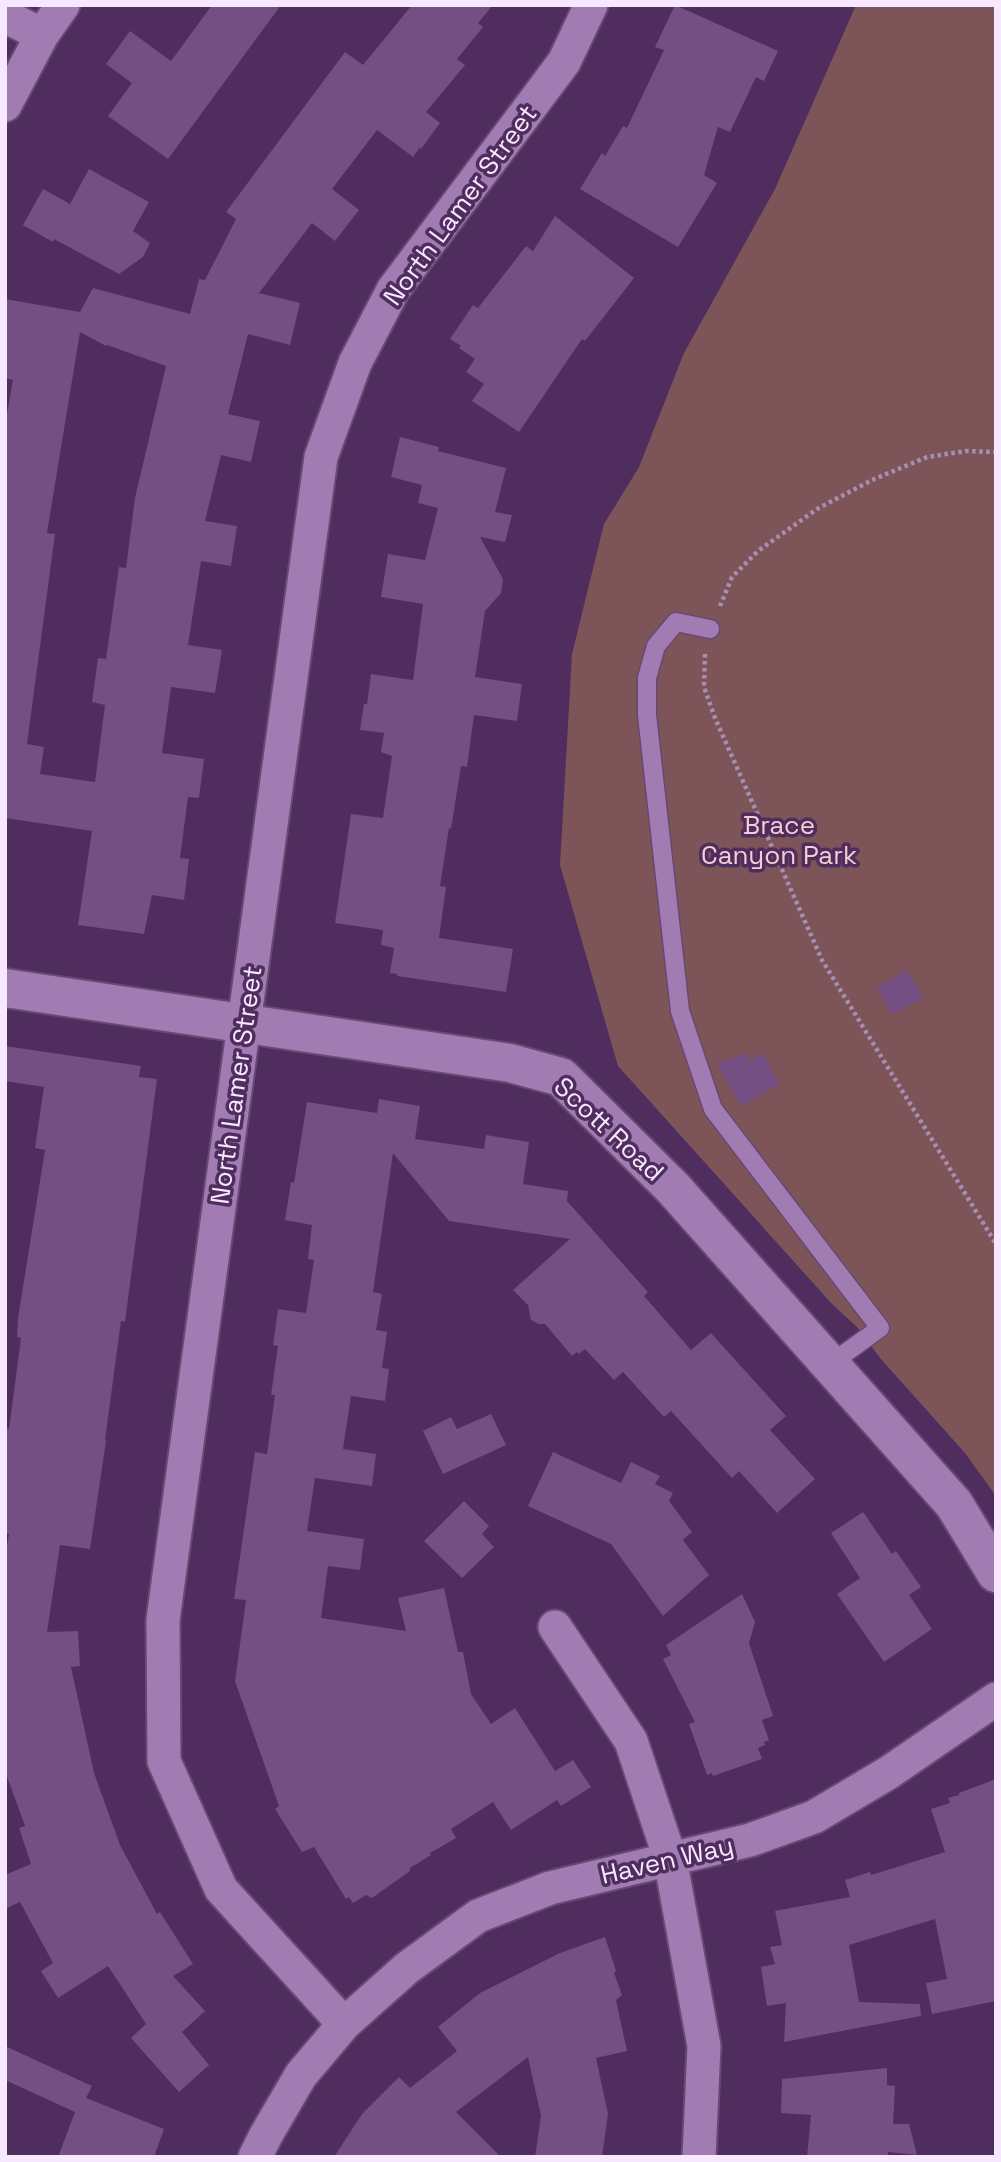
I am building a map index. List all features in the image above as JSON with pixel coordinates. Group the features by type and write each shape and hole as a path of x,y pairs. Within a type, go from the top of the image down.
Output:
{"street":[{"path":"5,105 42,35 63,5"},
{"name":"North Lamer Street","path":"344,2024 221,1889 164,1760 163,1620 321,457 355,363 393,290 564,62 591,5"},
{"path":"5,16 42,35"},
{"name":"Scott Road","path":"5,988 510,1063 561,1077 673,1188 954,1504 996,1573"},
{"path":"555,1627 631,1741 670,1858 704,2046 699,2157"},
{"name":"Haven Way","path":"344,2024 407,1968 478,1916 550,1888 750,1840 814,1816 888,1773 996,1699"},
{"path":"255,2157 301,2075 344,2024"}],"lane":[{"path":"710,629 676,622 656,646 647,678 647,715 680,1011 713,1109 880,1328 830,1364"}],"path":[{"path":"996,452 966,452 927,457 872,480 817,509 758,551 732,577 710,629 705,652 704,687 715,718 822,961 996,1244"}],"green space":[{"name":"Brace Canyon Park","path":"856,5 996,5 996,1496 965,1453 880,1358 857,1327 832,1304 618,1066 560,865 572,654 604,524 639,467 684,353 775,189"}],"building":[{"path":"212,5 281,5 168,159 108,116 132,83 106,64 130,31 171,61"},
{"path":"412,5 493,5 478,23 483,27 457,59 465,65 426,112 440,123 421,149 420,147 413,157 377,130 332,189 359,210 335,241 312,223 259,293 300,303 290,345 248,334 228,414 260,421 251,462 221,455 205,521 237,526 231,566 201,561 188,645 222,650 215,693 171,687 162,753 204,759 199,798 188,797 180,858 189,859 184,900 152,895 144,934 78,925 92,831 5,818 5,425 13,380 5,378 5,299 80,312 93,288 190,314 199,279 205,280 236,219 226,212 345,52 363,65","holes":["80,332 106,346 166,366 135,498 126,568 119,567 106,659 98,658 92,702 105,705 95,782 40,774 44,747 27,744 55,534 47,533"]},
{"path":"675,5 778,51 764,81 756,77 730,132 718,127 704,175 717,183 678,247 580,189 602,153 605,156 623,126 627,128 664,50 655,47"},
{"path":"89,169 149,202 133,231 150,243 143,257 119,274 23,225 43,189 70,204"},
{"path":"555,216 634,278 585,341 582,339 519,432 472,401 484,384 466,372 475,359 450,339 473,305 478,308 526,246 533,251"},
{"path":"400,437 439,447 438,451 506,468 495,512 512,515 505,542 480,537 503,579 501,593 485,611 475,677 522,684 517,721 474,715 467,767 461,766 451,829 449,828 440,886 446,887 439,938 513,949 506,992 397,976 390,973 394,948 381,945 383,930 335,923 351,814 383,818 392,756 381,752 384,733 360,730 371,674 413,680 423,604 381,597 388,554 425,560 438,508 418,503 422,485 391,477"},
{"path":"907,970 923,998 892,1015 877,987"},
{"path":"5,1046 141,1066 139,1077 157,1079 125,1322 121,1321 90,1549 60,1545 47,1632 78,1631 80,1666 71,1667 94,1773 120,1845 157,1914 160,1912 193,1964 173,1976 205,2011 182,2032 209,2065 179,2092 131,2038 146,2024 108,1966 58,1998 41,1971 53,1963 20,1902 5,1909 5,1875 31,1864 19,1828 25,1826 5,1771 5,1558 9,1534 5,1533 5,1428 9,1429 21,1338 17,1337 18,1318 45,1150 35,1148 44,1087 5,1081"},
{"path":"747,1053 750,1060 763,1053 779,1084 741,1106 717,1063"},
{"path":"379,1099 420,1106 415,1139 484,1149 486,1135 529,1142 523,1184 568,1191 567,1201 648,1292 644,1296 691,1350 711,1333 786,1416 770,1430 815,1479 777,1513 739,1471 732,1478 671,1411 664,1417 623,1372 614,1380 585,1349 572,1356 545,1324 531,1320 528,1305 513,1290 570,1239 449,1221 393,1153 373,1292 382,1294 376,1330 387,1332 382,1368 389,1369 385,1401 351,1396 343,1449 376,1454 372,1486 315,1478 307,1531 364,1539 360,1570 328,1566 321,1618 406,1631 398,1598 444,1588 458,1652 463,1652 471,1694 491,1724 515,1708 555,1771 573,1760 591,1787 561,1806 557,1800 511,1830 493,1802 451,1829 456,1838 430,1853 431,1855 372,1898 366,1895 353,1903 349,1897 346,1899 314,1847 302,1852 275,1809 279,1806 235,1681 246,1600 234,1599 255,1452 267,1454 275,1395 271,1395 278,1346 273,1345 278,1309 306,1313 314,1260 308,1259 312,1225 285,1220 307,1102 377,1113"},
{"path":"491,1414 506,1445 443,1474 423,1431 451,1417 457,1429"},
{"path":"553,1452 621,1483 631,1462 660,1476 655,1484 673,1493 669,1501 692,1532 683,1540 709,1575 663,1616 611,1544 528,1506"},
{"path":"464,1501 489,1526 482,1534 494,1547 462,1578 424,1541"},
{"path":"863,1512 892,1554 896,1551 921,1587 909,1595 932,1629 884,1662 837,1594 860,1578 831,1533"},
{"path":"742,1594 755,1622 749,1643 773,1716 762,1720 769,1740 758,1748 762,1759 713,1776 712,1773 707,1775 689,1724 695,1722 663,1659 671,1655 666,1645"},
{"path":"996,1779 996,2001 932,2014 926,1983 947,1979 935,1919 849,1945 859,2002 920,2004 921,2016 784,2042 786,2003 767,2006 761,1967 775,1964 770,1947 782,1945 775,1911 850,1897 845,1880 870,1872 871,1875 945,1852 931,1809 950,1803 948,1798"},
{"path":"605,1937 622,1995 616,2000 627,2051 596,2058 608,2114 602,2157 535,2157 541,2116 528,2057 456,2112 501,2157 334,2157 362,2114 399,2077 410,2088 457,2051 438,2027 480,1993 560,1953"},
{"path":"5,2046 92,2086 86,2098 164,2129 154,2157 58,2157 75,2112 5,2080"},
{"path":"887,2068 887,2085 895,2086 893,2124 909,2124 917,2155 888,2152 888,2157 807,2157 811,2115 781,2113 782,2079"}]}
